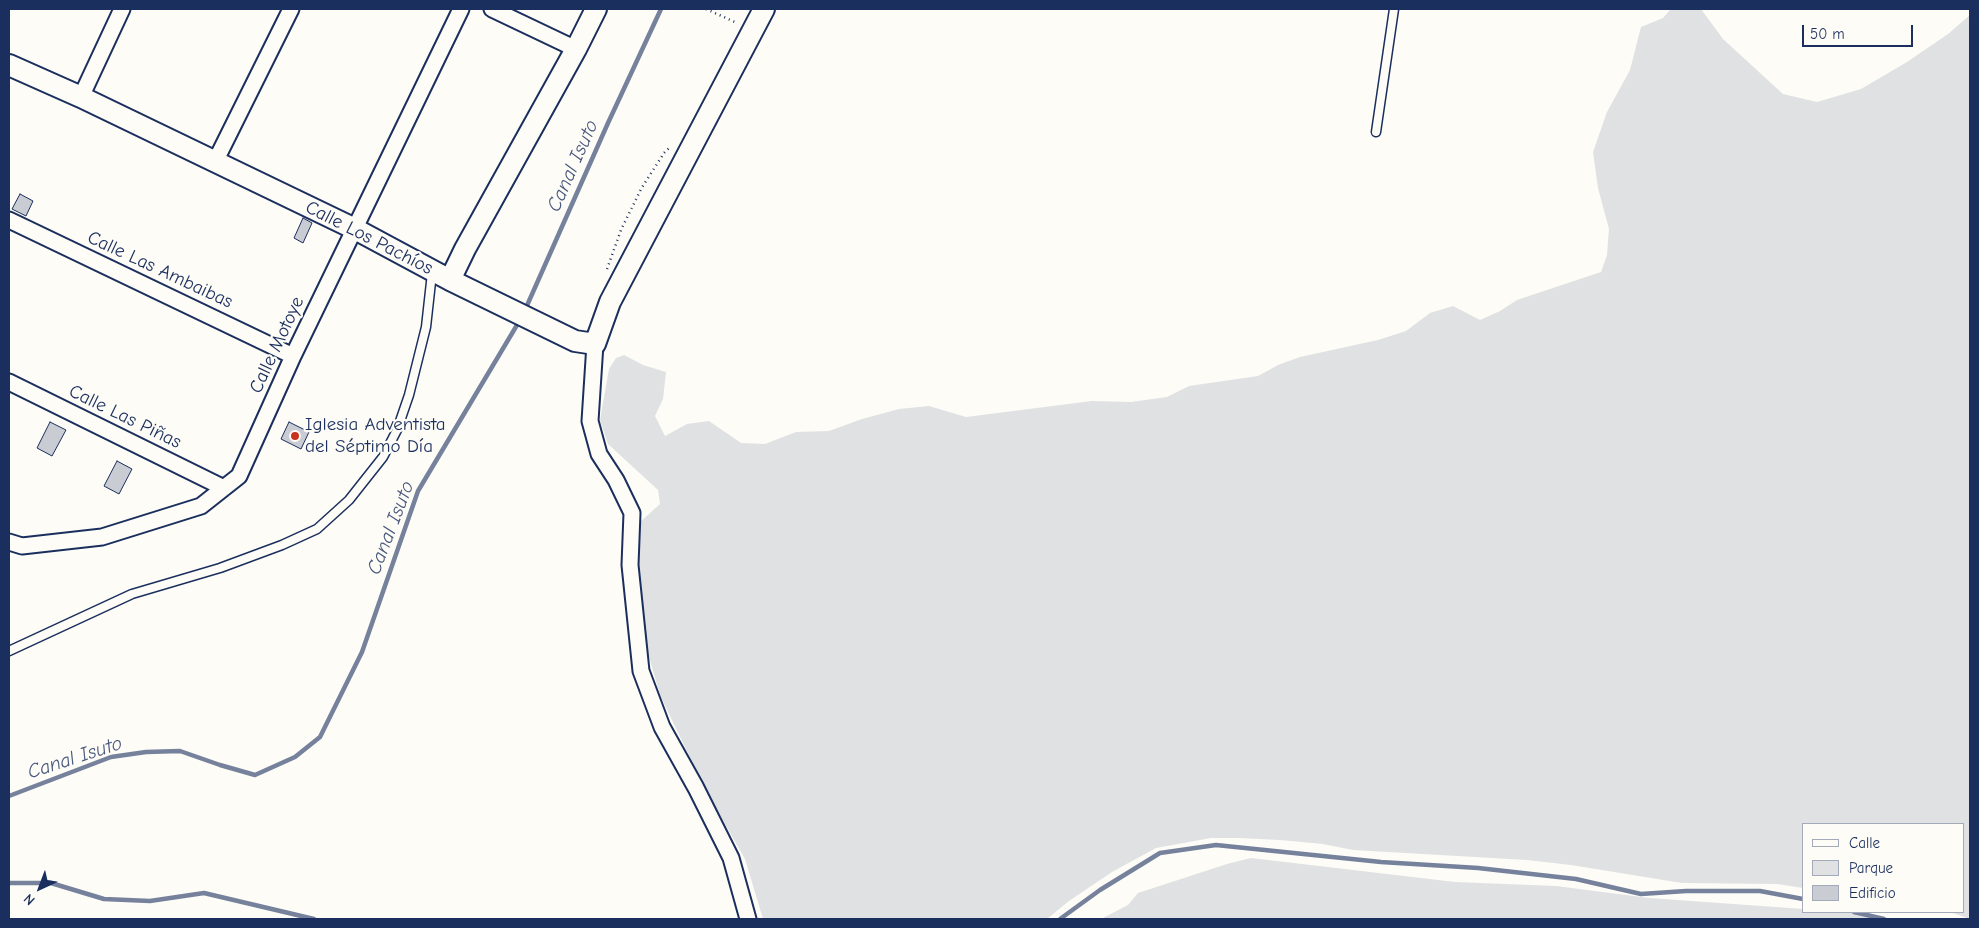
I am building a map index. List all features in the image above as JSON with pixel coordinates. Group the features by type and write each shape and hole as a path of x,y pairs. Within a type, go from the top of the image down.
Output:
{"street":[{"path":"81,97 122,9"},
{"path":"215,162 291,9"},
{"name":"Calle Motoye","path":"9,542 22,546 102,537 201,506 238,476 293,356 461,9"},
{"path":"492,9 576,49"},
{"name":"Calle Los Pachíos","path":"9,65 81,97 355,229 441,275 465,249 576,49 596,9"},
{"path":"748,919 731,858 696,788 662,727 641,671 630,565 632,513 616,480 599,454 590,421 585,343 610,302 764,9"},
{"name":"Calle Las Ambaibas","path":"9,220 293,356"},
{"path":"441,275 475,293 585,343"},
{"name":"Calle Las Piñas","path":"9,382 224,488"}],"lane":[{"path":"1376,132 1394,9"},
{"path":"9,651 132,594 220,568 282,545 317,529 349,500 383,457 397,430 441,275"}],"path":[{"path":"706,9 721,16"}],"green space":[{"path":"1671,9 1701,9 1723,39 1783,94 1817,102 1861,89 1907,62 1948,34 1970,15 1970,919 1953,913 1964,913 1964,823 1802,823 1802,888 1777,884 1682,883 1571,865 1527,860 1353,850 1323,844 1280,840 1211,838 1156,848 1112,872 1069,901 1047,919 763,919 745,859 706,791 660,695 644,639 638,585 640,522 660,504 658,490 608,444 600,420 609,369 616,358 624,355 643,365 666,372 663,399 655,416 665,436 687,424 709,421 741,443 765,444 796,432 829,431 862,419 899,409 929,406 966,417 1092,401 1131,402 1167,397 1189,386 1258,376 1278,365 1300,357 1378,340 1406,331 1430,313 1453,306 1480,320 1500,311 1517,300 1601,272 1607,255 1609,229 1598,188 1593,152 1607,112 1630,70 1641,27 1663,18"},
{"path":"1251,858 1455,882 1556,886 1649,898 1802,909 1802,913 1861,913 1879,919 1101,919 1128,905 1138,893"}],"building":[{"path":"20,194 33,201 26,216 12,209"},
{"path":"303,218 312,223 303,243 294,238"},
{"path":"50,422 66,430 52,456 37,448"},
{"name":"Iglesia Adventista del Séptimo Día","path":"289,422 309,432 301,449 281,439"},
{"path":"117,461 132,469 119,494 104,486"}],"waterway":[{"name":"Canal Isuto","path":"525,310 661,9"},
{"name":"Canal Isuto","path":"9,796 111,757 146,752 180,751 255,775 295,757 320,737 362,652 418,491 520,320"},
{"path":"1060,919 1100,890 1160,853 1216,845 1381,862 1478,868 1576,879 1641,894 1686,891 1760,891 1802,899"},
{"path":"9,883 51,883 104,899 150,901 204,893 314,919"},
{"path":"1858,913 1884,919"}],"place":[{"name":"Iglesia Adventista del Séptimo Día","path":"295,436"}]}
